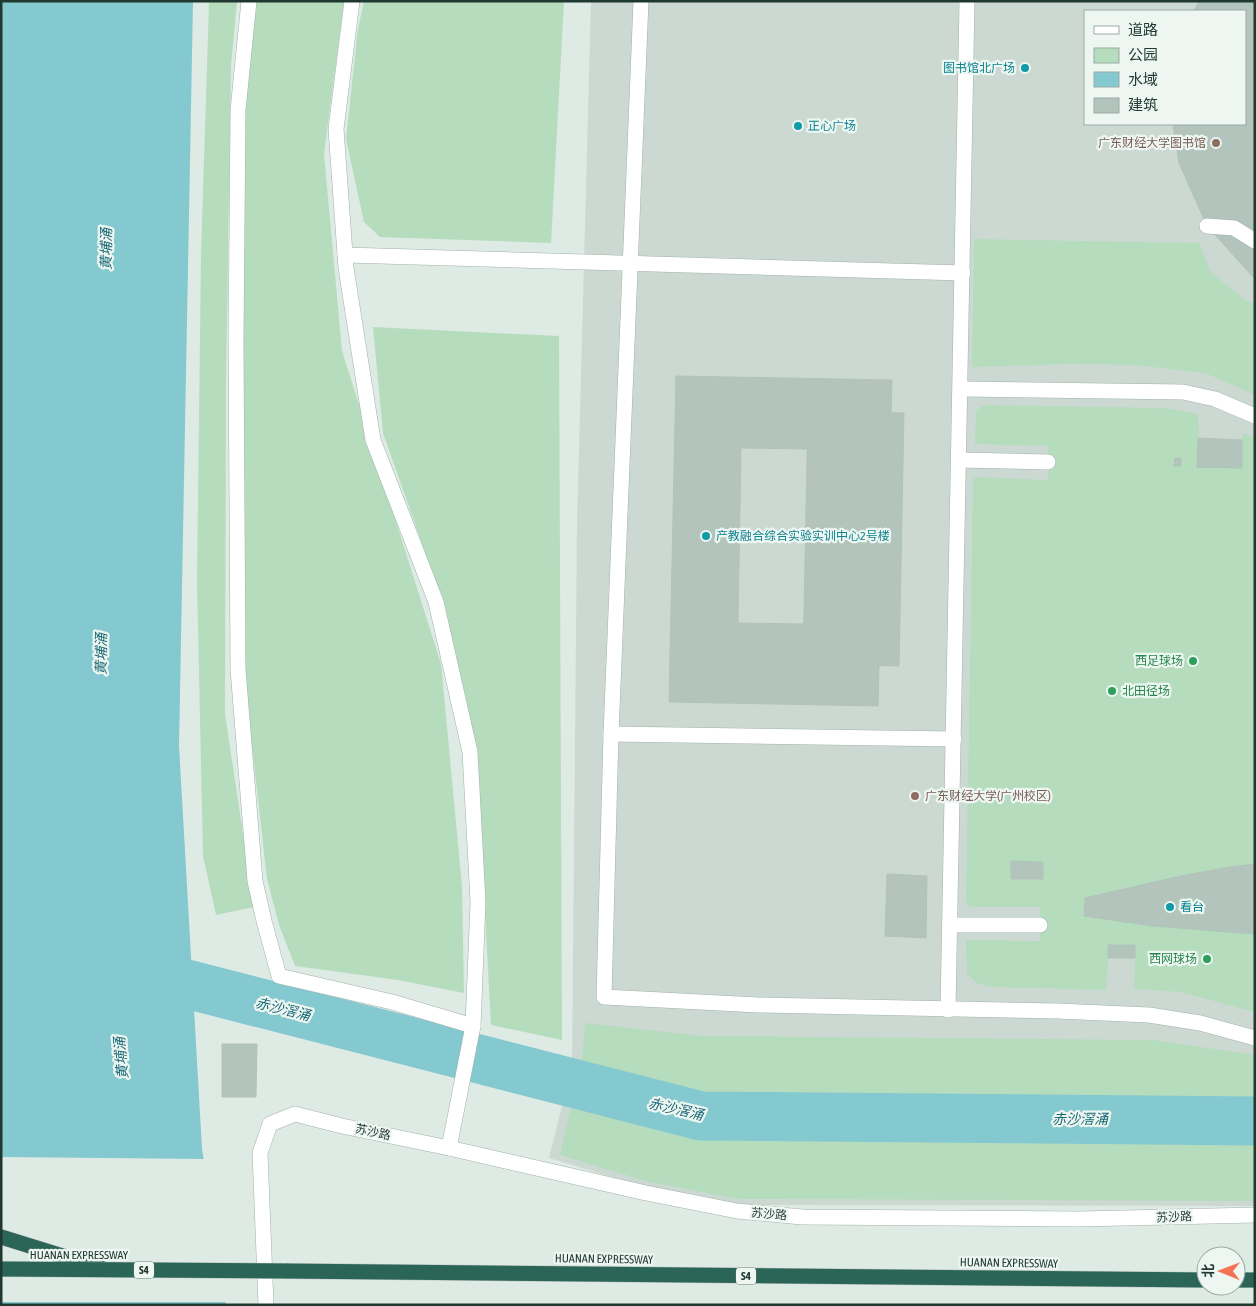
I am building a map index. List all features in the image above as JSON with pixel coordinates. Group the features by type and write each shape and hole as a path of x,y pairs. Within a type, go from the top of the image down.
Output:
{"highway":[{"path":"1,1237 107,1270"},
{"name":"HUANAN EXPRESSWAY","path":"1,1269 1196,1280"}],"street":[{"path":"249,1 238,110 236,342 238,669 256,881 264,922 279,976 392,1002 473,1026"},
{"path":"352,1 336,129 345,255 373,440 436,602 470,752 478,902 473,1026 449,1148"},
{"path":"641,1 611,734 604,997 758,1005 1058,1011 1149,1015 1200,1023 1255,1038"},
{"path":"948,1010 967,1"},
{"path":"1207,226 1234,228 1255,241"},
{"path":"345,255 963,273"},
{"path":"960,389 1183,392 1215,399 1255,416"},
{"path":"959,460 1048,462"},
{"path":"611,734 954,739"},
{"path":"950,925 1040,925"},
{"name":"苏沙路","path":"266,1305 260,1152 270,1124 295,1114 646,1194 737,1211 802,1217 1080,1219 1255,1215"}],"shaded area":[{"name":"广东财经大学(广州校区)","path":"591,1 1255,1 1255,1206 737,1205 645,1187 549,1158 572,1066 577,525"}],"green space":[{"path":"209,1 237,1 231,65 226,380 225,714 254,907 216,915 203,856 197,580 201,256"},
{"path":"254,1 344,1 324,154 342,351 441,664 462,886 464,993 398,980 295,966 279,925 267,879 243,666 244,110"},
{"path":"364,1 564,1 551,243 380,237 364,222 346,139 358,29"},
{"path":"974,239 1199,243 1211,272 1245,300 1255,304 1255,395 1205,373 1134,365 1069,364 972,367"},
{"path":"373,327 559,336 562,1040 491,1025 476,744 438,589 383,433"},
{"name":"北田径场","path":"982,406 1164,408 1198,414 1199,438 1242,440 1243,433 1255,438 1255,1012 1180,992 1134,989 1135,958 1108,958 1106,990 993,987 978,984 967,974 966,940 1040,941 1040,907 970,907 966,902 973,479 977,477 1048,480 1048,446 975,444 976,411"},
{"path":"585,1023 702,1036 1154,1040 1255,1055 1255,1105 707,1096 581,1071"},
{"path":"573,1098 689,1125 769,1134 1255,1139 1255,1201 739,1199 649,1182 560,1155"}],"water":[{"name":"黄埔涌","path":"1,1 193,1 179,746 202,1149 226,1305 1,1305"}],"pier":[{"path":"1,1157 206,1159 228,1302 1,1302"}],"building":[{"name":"广东财经大学图书馆","path":"1199,1 1255,1 1255,279 1207,226 1179,163 1173,125 1246,125 1246,10 1194,10"},
{"name":"产教融合综合实验实训中心2号楼","path":"676,376 892,380 891,413 808,411 807,449 741,448 738,623 804,624 803,664 879,665 878,706 669,702"},
{"path":"808,411 904,413 899,666 803,664"},
{"path":"1198,438 1242,440 1242,468 1197,467"},
{"path":"1175,458 1181,458 1181,466 1174,466"},
{"path":"1011,861 1043,862 1043,879 1011,879"},
{"name":"看台","path":"1255,864 1255,934 1153,926 1084,916 1085,898 1181,876"},
{"path":"887,874 927,876 926,938 885,936"},
{"path":"1108,945 1135,945 1135,958 1108,958"},
{"path":"222,1044 257,1044 256,1097 222,1097"}],"waterway":[{"name":"赤沙滘涌","path":"128,969 701,1116 1255,1121"}],"place":[{"name":"图书馆北广场","path":"1025,68"},
{"name":"正心广场","path":"798,126"},
{"name":"广东财经大学图书馆","path":"1216,143"},
{"name":"产教融合综合实验实训中心2号楼","path":"706,536"},
{"name":"西足球场","path":"1193,661"},
{"name":"北田径场","path":"1112,691"},
{"name":"广东财经大学(广州校区)","path":"915,796"},
{"name":"看台","path":"1170,907"},
{"name":"西网球场","path":"1207,959"}]}
